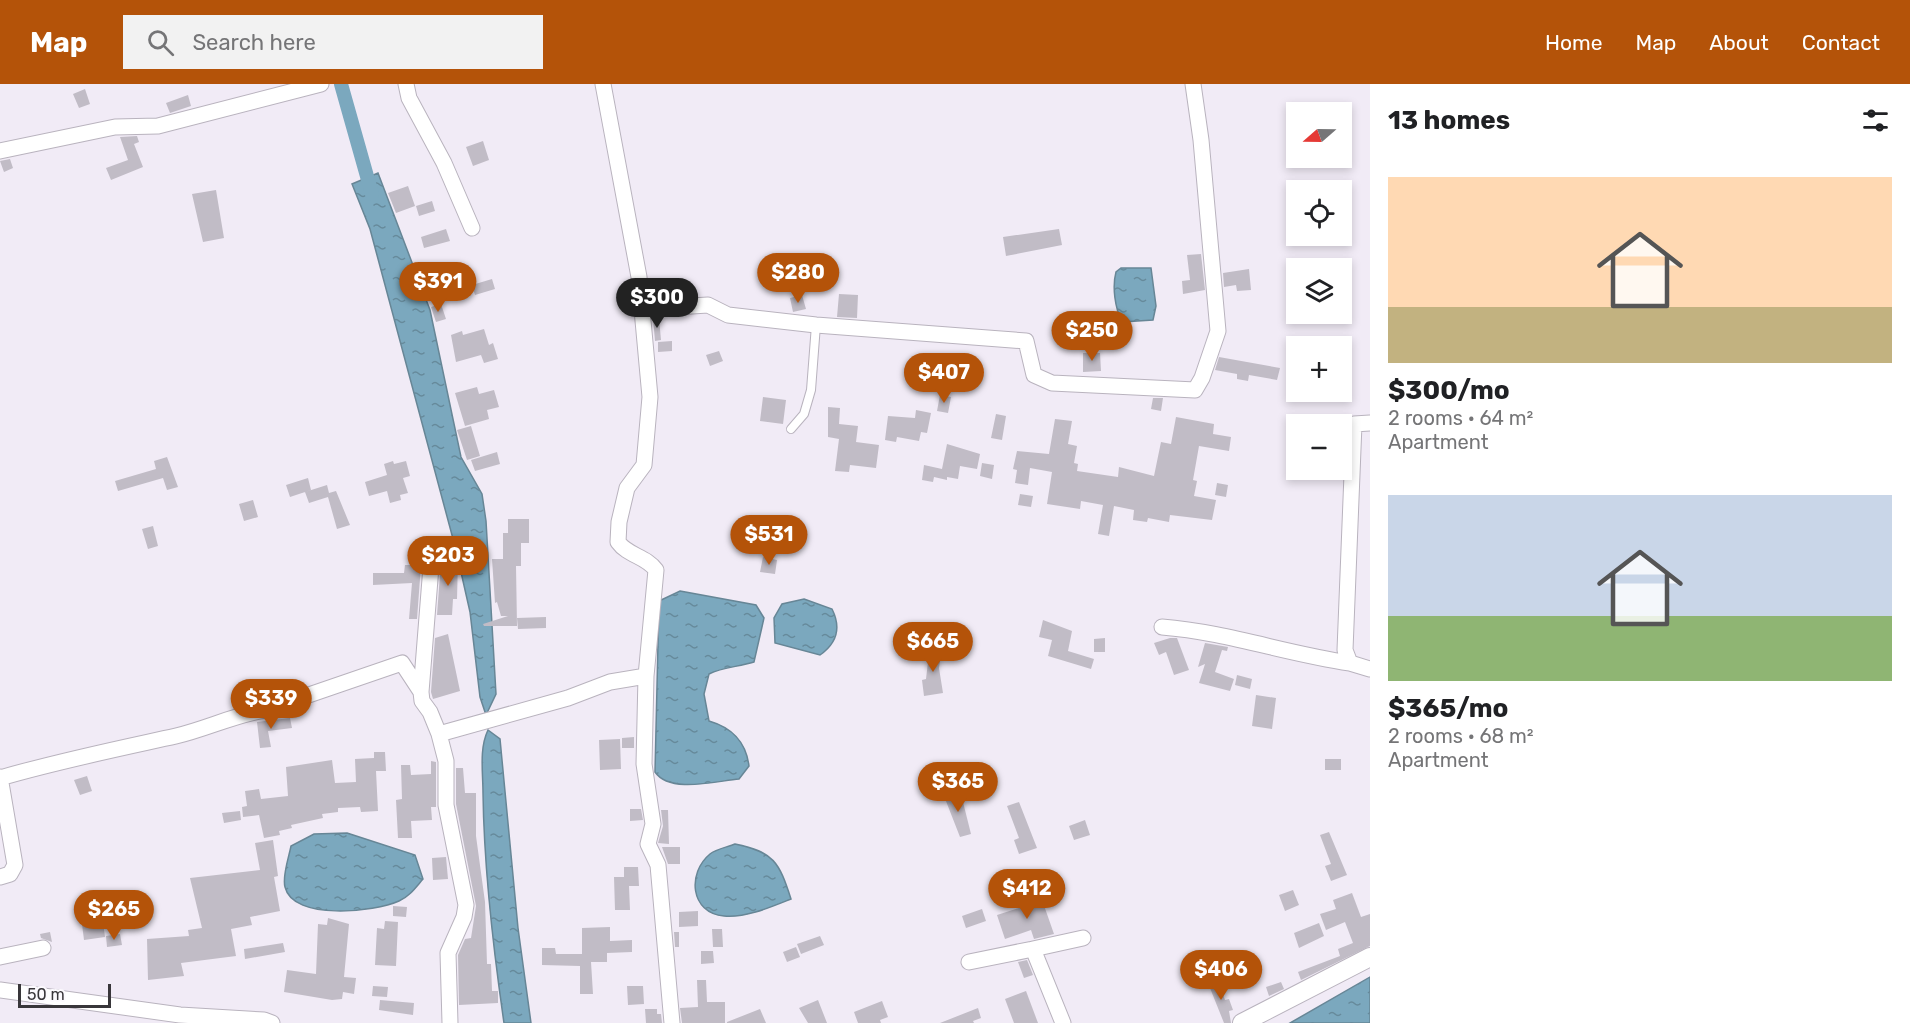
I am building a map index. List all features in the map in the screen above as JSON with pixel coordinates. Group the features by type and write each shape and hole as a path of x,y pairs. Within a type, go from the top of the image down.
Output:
{"street":[{"path":"0,151 115,127 158,126 320,84"},
{"path":"406,84 409,98 444,163 472,228"},
{"path":"603,84 643,309 650,397 644,465 627,488 618,542 623,548 651,562 656,570 646,676 644,764 653,824 648,844 658,865 661,920 668,961 672,1023"},
{"path":"643,309 708,305 728,315 816,325 1026,341 1034,375 1052,383 1195,390 1202,378 1218,331 1201,141 1193,84"},
{"path":"1350,663 1345,650 1354,424 1370,423"},
{"path":"432,554 421,692 422,701 430,712 439,734 446,761 446,805 466,905 464,917 448,953 450,1023"},
{"path":"1162,627 1200,630 1305,656 1350,663 1370,669"},
{"path":"0,878 10,874 15,865 0,777 66,759 179,735 248,713 265,710 402,663 421,692"},
{"path":"439,734 568,698 610,682 646,676"},
{"path":"969,962 1083,938"},
{"path":"0,957 43,948"},
{"path":"1033,949 1063,1023"},
{"path":"1242,1023 1370,957"},
{"path":"0,990 86,1004 190,1016 264,1020 272,1023"}],"lane":[{"path":"791,429 804,414 811,390 816,325"}],"water":[{"path":"378,173 430,310 461,457 482,494 486,521 496,694 486,715 480,697 470,612 456,550 370,229 352,184"},
{"path":"1121,268 1151,268 1156,306 1153,320 1122,322 1114,291 1116,272"},
{"path":"680,591 756,605 764,618 754,662 709,674 704,694 709,721 731,732 745,750 749,766 739,779 682,784 662,779 655,772 659,601"},
{"path":"804,599 832,609 835,616 837,628 834,640 820,655 775,643 774,618 782,604"},
{"path":"488,730 500,739 518,928 531,1023 504,1023 485,851 482,761 483,745"},
{"path":"347,833 415,855 423,879 403,899 372,908 336,911 318,909 303,905 291,898 284,883 291,846 314,834"},
{"path":"735,844 767,855 783,876 791,899 758,911 732,916 713,913 704,908 696,891 695,881 698,871 710,854"},
{"path":"1370,977 1370,1023 1290,1023"}],"building":[{"path":"85,89 90,104 79,108 73,94"},
{"path":"188,95 191,106 170,113 166,103"},
{"path":"137,136 139,142 134,144 143,167 111,180 106,168 128,160 120,137"},
{"path":"483,141 489,160 473,166 466,147"},
{"path":"10,159 13,168 4,172 0,161"},
{"path":"408,186 415,206 396,213 388,193"},
{"path":"216,190 224,238 203,242 192,194"},
{"path":"432,201 435,211 419,216 416,206"},
{"path":"446,229 450,241 424,248 421,237"},
{"path":"1059,229 1062,245 1006,256 1003,237"},
{"path":"1201,254 1205,290 1183,294 1182,281 1190,280 1187,255"},
{"path":"822,261 826,284 810,287 806,264"},
{"path":"1249,269 1251,290 1237,291 1236,285 1224,287 1223,273"},
{"path":"456,275 461,295 435,303 429,283"},
{"path":"492,279 495,289 475,295 472,285"},
{"path":"839,294 858,295 857,318 837,317"},
{"path":"802,295 806,309 793,312 790,298"},
{"path":"441,304 446,319 436,322 431,307"},
{"path":"653,318 659,318 661,340 655,341"},
{"path":"484,329 489,345 493,343 498,359 484,363 481,355 456,362 451,335 462,331 463,335"},
{"path":"672,341 672,351 658,352 658,342"},
{"path":"719,351 723,361 710,366 706,355"},
{"path":"1083,353 1100,353 1101,371 1083,372"},
{"path":"1219,357 1280,368 1277,380 1249,375 1248,381 1237,379 1237,374 1215,370"},
{"path":"477,387 479,394 494,390 499,407 487,410 489,419 465,426 455,393"},
{"path":"940,395 951,397 948,413 937,411"},
{"path":"763,397 786,400 783,424 760,421"},
{"path":"1153,398 1163,398 1161,411 1151,409"},
{"path":"828,407 840,408 839,424 858,426 856,442 879,445 876,468 850,465 849,472 835,471 839,439 828,437"},
{"path":"916,410 931,413 927,433 921,432 919,441 897,437 896,442 885,440 888,416 915,418"},
{"path":"996,414 1006,416 1002,440 991,438"},
{"path":"1176,417 1214,424 1213,434 1231,437 1229,451 1199,446 1193,480 1197,481 1194,496 1216,500 1212,520 1170,515 1169,522 1148,518 1147,522 1133,520 1134,510 1114,506 1109,536 1098,534 1103,505 1081,501 1080,509 1047,504 1052,472 1030,468 1028,485 1015,483 1017,470 1013,469 1017,451 1049,454 1055,419 1072,421 1068,444 1077,446 1074,463 1078,464 1077,471 1118,477 1119,467 1154,476 1161,442 1171,444"},
{"path":"471,426 480,456 467,460 457,430"},
{"path":"947,444 980,454 977,469 960,466 958,479 947,477 947,480 934,477 933,482 922,480 924,465 942,469"},
{"path":"497,452 500,464 475,471 471,460"},
{"path":"167,457 178,487 167,490 163,478 118,491 115,481 156,469 154,461"},
{"path":"393,461 394,464 406,461 410,476 403,478 408,493 400,495 401,500 390,503 387,491 369,496 365,482 387,475 384,464"},
{"path":"982,463 994,465 992,479 980,476"},
{"path":"308,478 311,490 290,497 286,485"},
{"path":"1217,483 1228,485 1226,497 1215,495"},
{"path":"327,485 329,493 336,491 350,525 337,529 328,497 309,503 305,492"},
{"path":"1020,494 1033,496 1031,507 1018,505"},
{"path":"253,500 258,517 244,521 239,504"},
{"path":"508,519 529,519 529,543 521,543 521,566 516,566 517,626 484,626 483,624 508,616 501,616 497,602 495,603 492,559 503,559 503,533 508,533"},
{"path":"153,526 158,546 148,549 142,529"},
{"path":"763,557 777,560 775,574 760,572"},
{"path":"441,561 458,561 457,599 453,599 452,615 437,615"},
{"path":"405,565 421,565 417,619 409,619 412,583 373,585 373,573 404,573"},
{"path":"546,617 546,628 518,629 517,618"},
{"path":"1043,620 1072,631 1068,651 1094,659 1091,669 1048,656 1052,640 1039,637"},
{"path":"448,634 460,691 433,699 431,692 435,638"},
{"path":"1105,638 1105,652 1094,652 1094,639"},
{"path":"1177,638 1189,670 1174,675 1166,652 1159,655 1154,643"},
{"path":"1205,643 1228,647 1227,651 1222,650 1215,672 1234,679 1230,691 1199,683 1205,664 1198,667"},
{"path":"930,645 942,647 939,668 943,693 924,696 922,680 926,679"},
{"path":"1237,675 1252,679 1250,689 1235,685"},
{"path":"1256,695 1276,698 1272,729 1252,726"},
{"path":"290,718 292,728 268,731 271,747 260,748 257,722"},
{"path":"634,737 634,748 622,748 622,738"},
{"path":"620,739 621,769 600,770 599,740"},
{"path":"374,752 385,752 386,771 376,771 378,811 361,812 360,807 338,808 338,812 322,814 323,818 291,825 292,828 279,831 280,835 264,838 259,815 243,817 242,807 247,806 245,791 259,789 261,799 288,796 286,767 332,760 335,783 356,782 355,759 374,758"},
{"path":"1325,759 1341,759 1341,770 1325,770"},
{"path":"431,761 436,762 436,807 431,807 432,820 411,821 412,838 398,838 396,800 402,799 401,765 410,765 411,775 431,774"},
{"path":"456,768 463,768 465,793 476,793 476,836 485,902 487,964 491,964 492,991 498,991 498,1003 459,1005 458,955 465,939 471,938 476,906 456,804"},
{"path":"87,776 92,791 80,795 74,780"},
{"path":"960,790 971,834 960,837 944,796"},
{"path":"1019,802 1037,848 1019,854 1014,840 1019,838 1007,806"},
{"path":"630,809 641,809 643,820 630,821"},
{"path":"661,810 668,810 669,844 658,843 663,826"},
{"path":"240,811 241,820 224,823 222,813"},
{"path":"1085,820 1090,835 1074,840 1069,826"},
{"path":"1329,832 1347,875 1331,881 1325,866 1331,864 1320,835"},
{"path":"273,840 278,876 274,877 280,911 250,917 252,925 231,929 236,956 181,963 184,976 148,980 147,939 189,936 188,930 202,928 190,878 260,870 255,843"},
{"path":"662,847 680,847 680,864 668,864"},
{"path":"446,857 448,879 433,880 432,858"},
{"path":"624,867 638,867 639,886 629,886 630,910 615,910 614,877 624,877"},
{"path":"1293,890 1299,905 1285,911 1279,895"},
{"path":"1352,893 1361,917 1370,914 1370,946 1301,980 1298,972 1340,956 1338,949 1353,943 1345,922 1326,930 1320,914 1336,909 1333,900"},
{"path":"1040,894 1054,934 1034,939 1031,930 1005,939 997,915 1025,906 1023,900"},
{"path":"393,906 407,907 406,917 393,916"},
{"path":"90,907 90,909 101,907 105,937 84,940 80,908"},
{"path":"982,909 986,921 966,928 962,916"},
{"path":"698,911 698,926 679,927 679,912"},
{"path":"328,918 349,924 344,977 356,978 354,994 343,992 342,999 332,1000 284,992 287,970 316,974 318,924 327,925"},
{"path":"385,921 398,922 396,966 375,965 377,928 384,929"},
{"path":"1319,923 1324,936 1299,948 1294,933"},
{"path":"610,927 610,941 632,940 632,952 607,953 607,962 591,962 593,994 580,994 580,966 542,965 542,948 555,948 556,954 582,954 582,928"},
{"path":"712,929 722,929 723,947 713,947"},
{"path":"50,932 52,942 41,938 40,934"},
{"path":"674,932 679,932 679,947 675,947"},
{"path":"120,934 122,945 107,947 106,936"},
{"path":"820,936 824,945 801,954 797,944"},
{"path":"283,943 285,952 245,959 244,949"},
{"path":"796,947 800,957 787,962 783,952"},
{"path":"701,951 713,951 714,963 701,964"},
{"path":"1027,960 1033,975 1024,978 1018,962"},
{"path":"697,980 706,980 707,1002 725,1002 725,1023 682,1023 680,1008 698,1007"},
{"path":"1218,980 1225,1000 1229,999 1233,1010 1229,1011 1231,1023 1224,1023 1208,983"},
{"path":"1281,982 1284,989 1269,996 1266,987"},
{"path":"373,986 388,987 387,997 372,996"},
{"path":"627,986 643,986 644,1004 628,1005"},
{"path":"1026,991 1038,1023 1014,1023 1005,999"},
{"path":"380,1000 414,1003 413,1015 379,1010"},
{"path":"818,1000 827,1023 808,1023 799,1008"},
{"path":"882,1001 888,1017 880,1020 881,1023 858,1023 854,1012"},
{"path":"978,1008 981,1018 973,1021 974,1023 940,1023"},
{"path":"645,1009 657,1009 657,1014 661,1014 662,1023 646,1023"},
{"path":"760,1009 766,1023 727,1023 727,1022"}],"waterway":[{"path":"341,84 372,194"}]}
